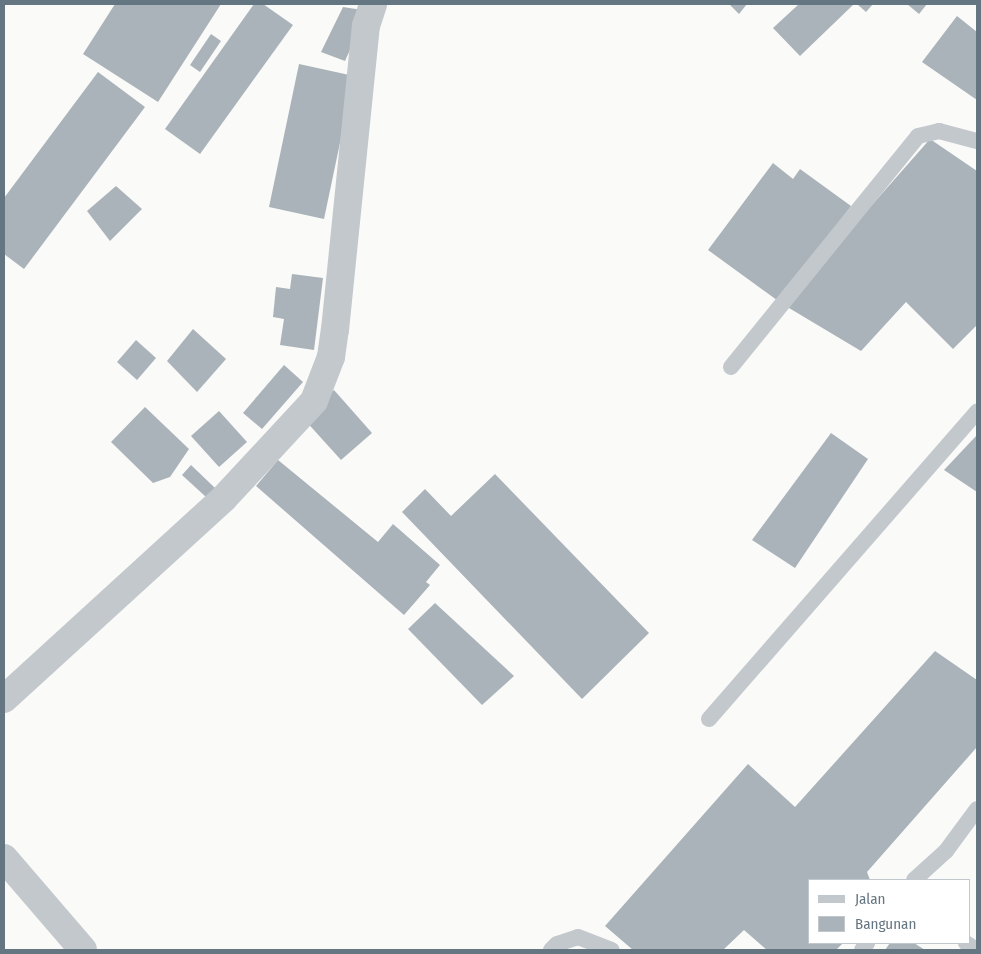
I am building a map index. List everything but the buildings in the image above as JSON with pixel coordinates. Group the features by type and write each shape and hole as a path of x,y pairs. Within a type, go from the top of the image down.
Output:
{"street":[{"path":"4,699 224,498 314,401 331,357 336,330 366,26 373,4"},
{"path":"4,858 83,950"}],"lane":[{"path":"731,367 918,136 939,131 977,141"},
{"path":"709,719 977,412"},
{"path":"915,879 946,851 977,809"},
{"path":"551,950 557,944 578,938 612,950"}]}
